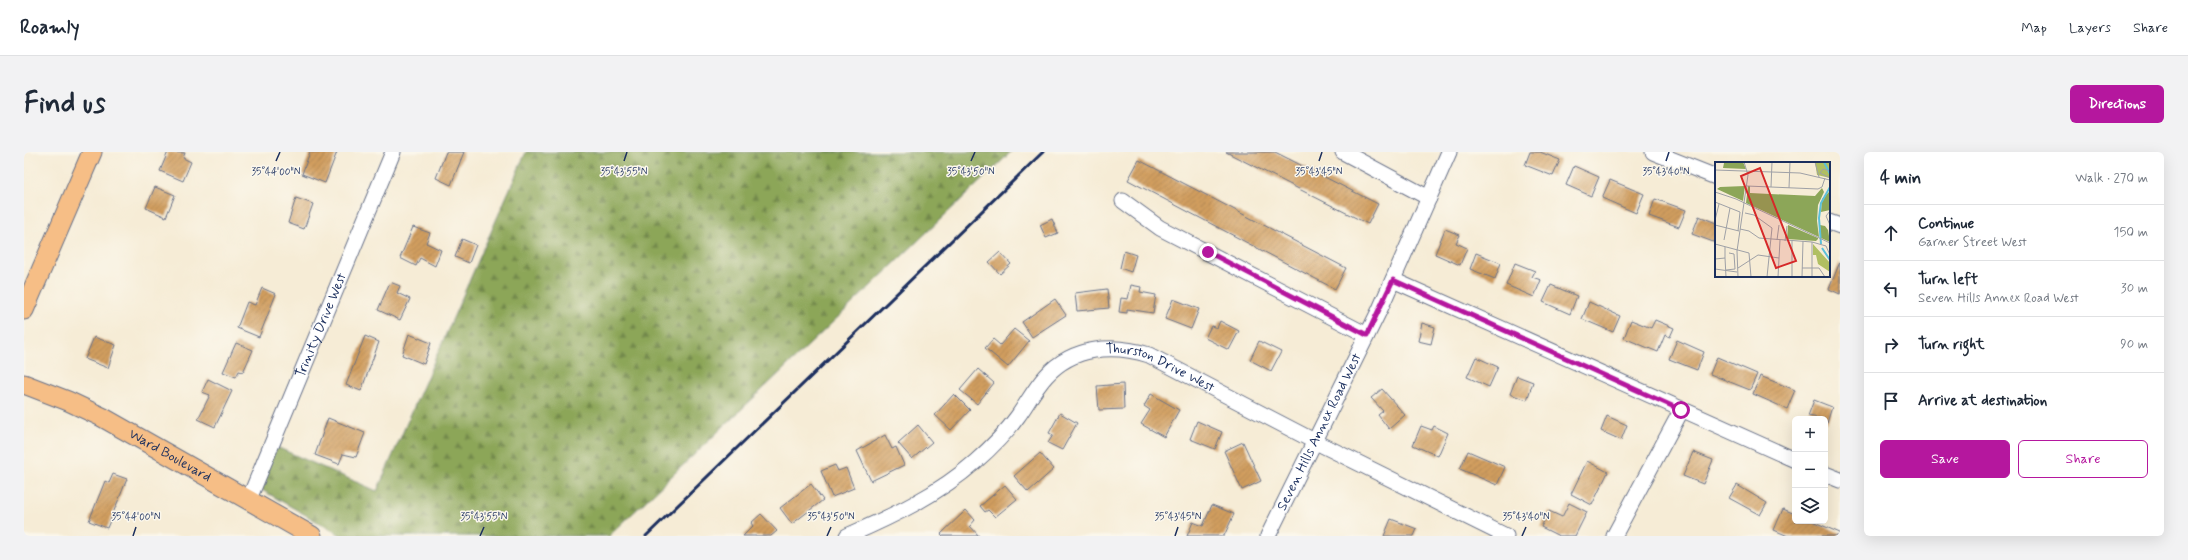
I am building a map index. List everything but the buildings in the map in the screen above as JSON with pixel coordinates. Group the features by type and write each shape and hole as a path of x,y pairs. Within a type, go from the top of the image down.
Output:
{"main road":[{"path":"24,310 92,152"},
{"name":"Ward Boulevard","path":"24,384 68,401 102,417 312,536"}],"street":[{"name":"Trinity Drive West","path":"249,500 393,152"},
{"path":"1342,152 1429,198"},
{"name":"Seven Hills Annex Road West","path":"1268,536 1393,280 1449,152"},
{"path":"1653,152 1715,177"},
{"path":"1123,201 1160,228 1367,335"},
{"path":"1830,222 1840,226"},
{"path":"1393,280 1792,459"},
{"name":"Thurston Drive West","path":"847,536 870,526 953,480 999,439 1047,375 1061,363 1077,355 1094,350 1114,348 1132,350 1149,355 1314,441 1506,536"},
{"path":"1614,536 1681,410"},
{"path":"1828,475 1840,480"}],"green space":[{"path":"526,152 1011,152 609,536 342,536 255,486 272,445 377,491"}],"railway":[{"path":"646,536 1043,152"}],"route":[{"path":"1208,252 1367,335 1393,280 1681,410"}]}
